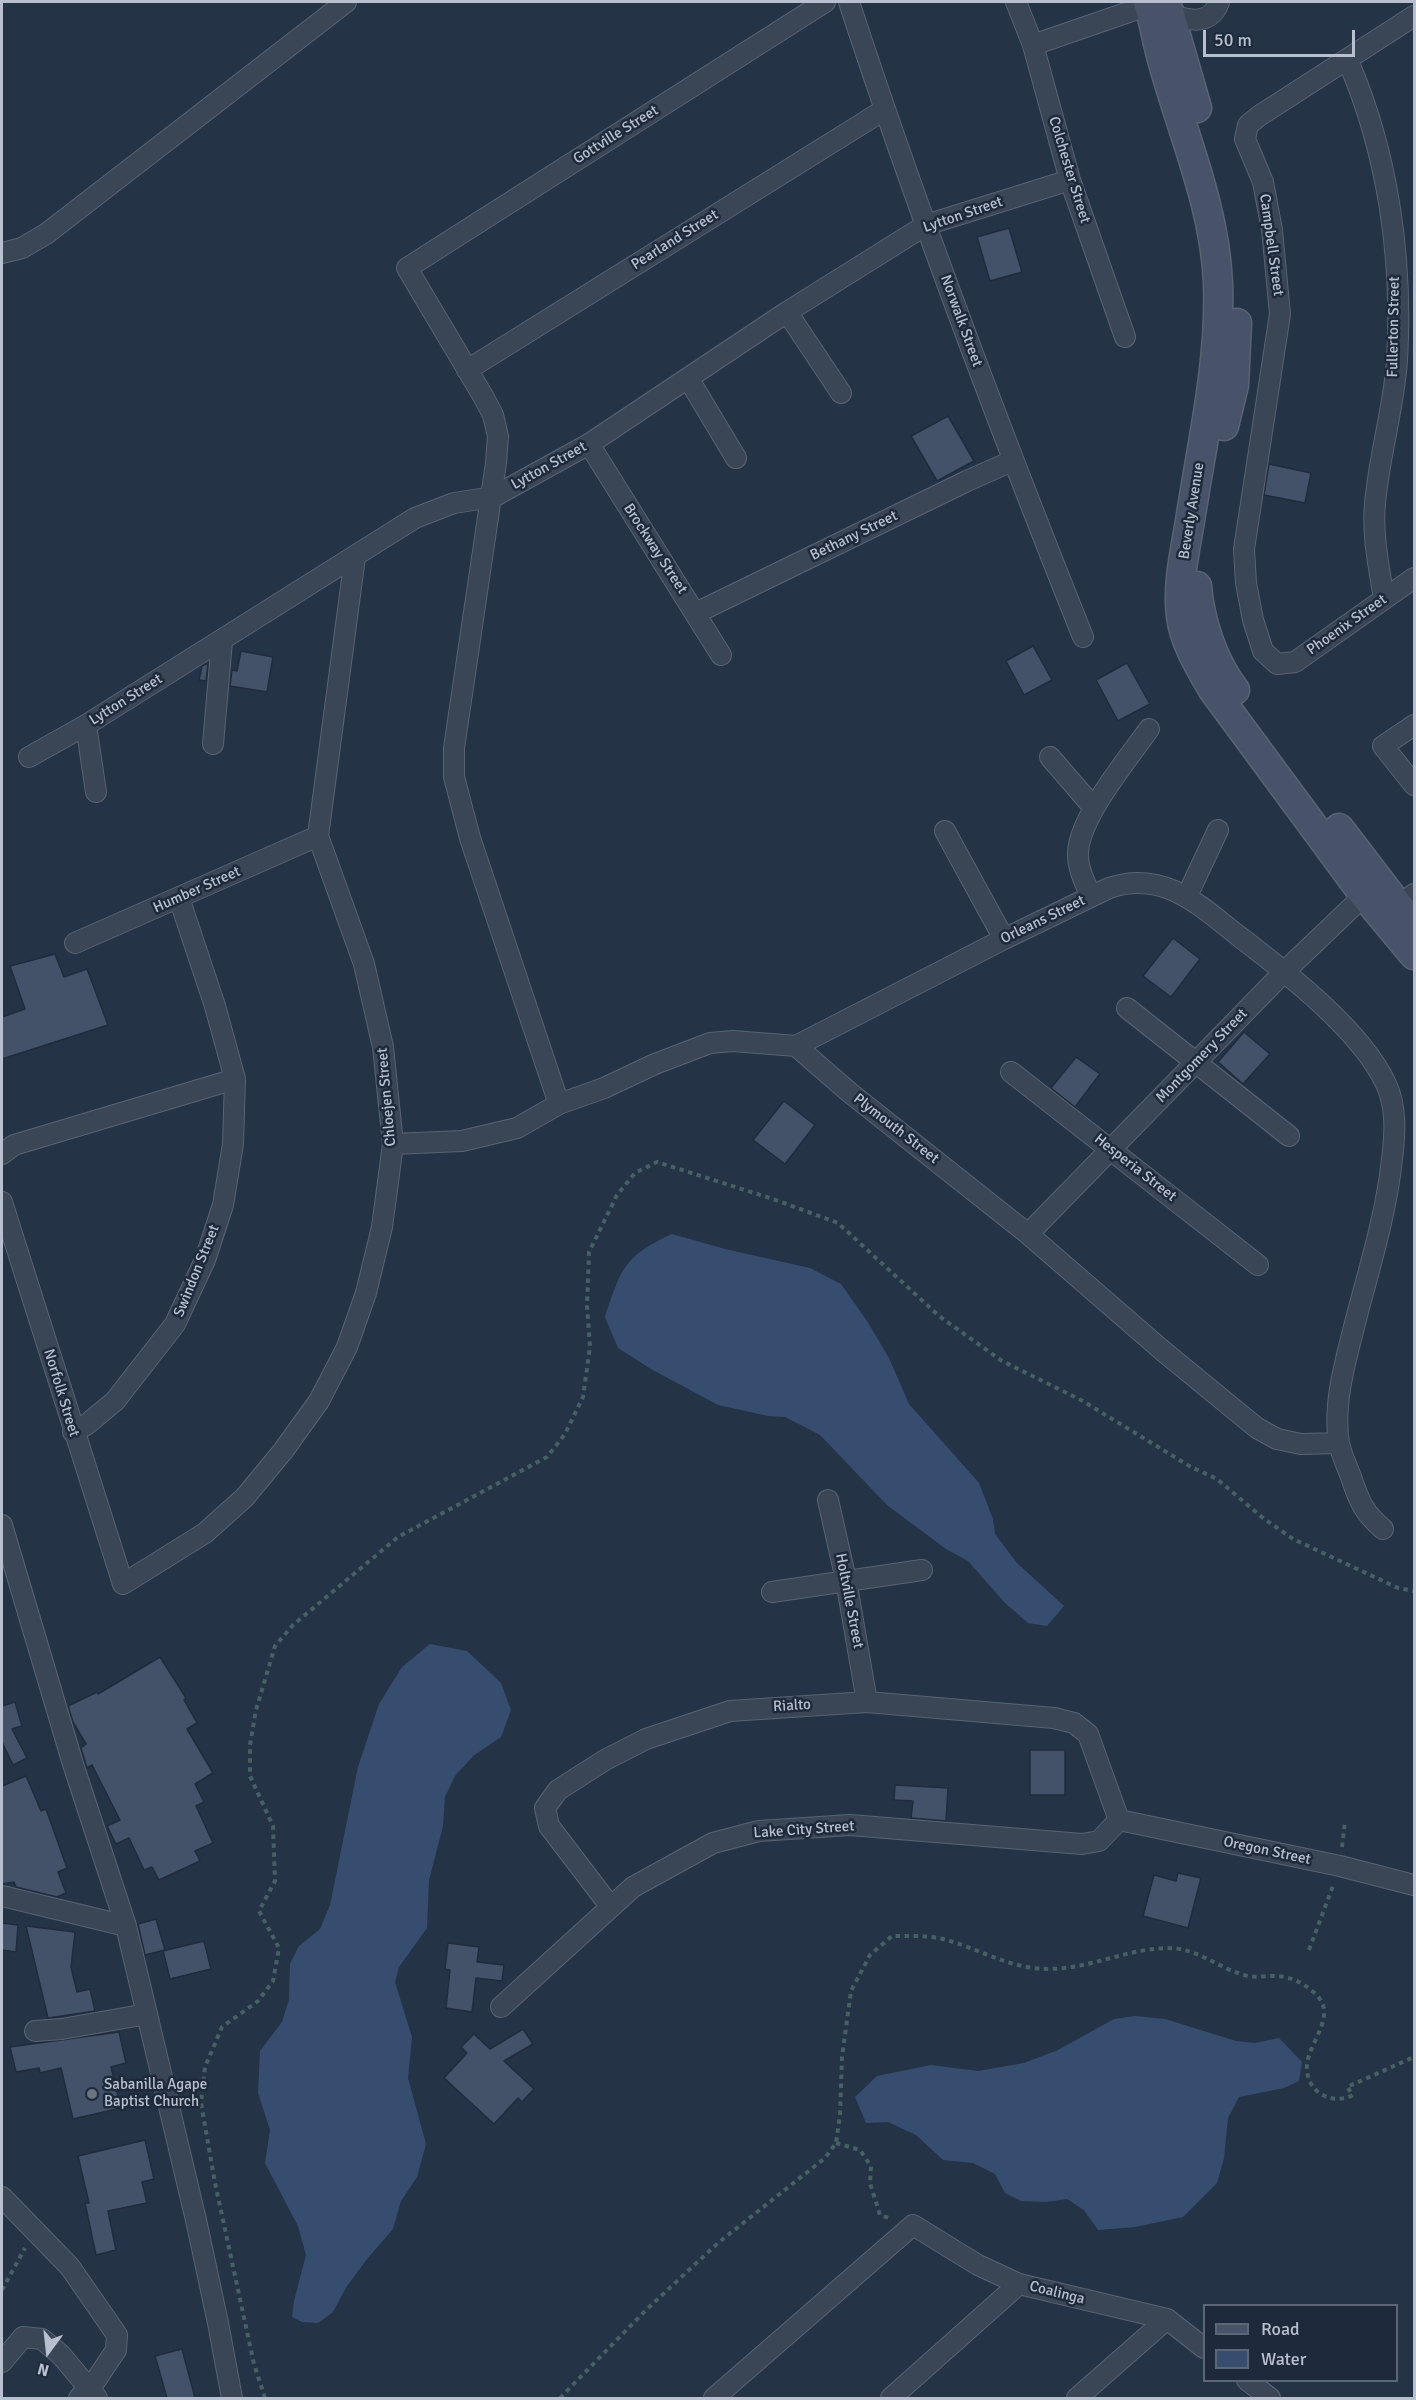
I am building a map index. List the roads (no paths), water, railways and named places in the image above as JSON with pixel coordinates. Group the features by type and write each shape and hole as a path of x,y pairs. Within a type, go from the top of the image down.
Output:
{"street":[{"path":"2,253 22,248 46,234 346,2"},
{"name":"Gottville Street","path":"467,370 407,268 825,2"},
{"name":"Norwalk Street","path":"849,2 884,110 1012,461 1083,637"},
{"name":"Colchester Street","path":"1016,2 1033,45 1070,180 1125,338"},
{"path":"1033,45 1157,5 1184,20 1196,21 1208,16 1219,2"},
{"name":"Beverly Avenue","path":"1157,5 1232,239 1238,320 1234,385 1215,463 1196,575 1199,610 1227,680 1392,903 1414,956"},
{"name":"Campbell Street","path":"1277,664 1263,651 1253,620 1246,583 1244,549 1280,314 1277,272 1265,192 1245,139 1248,125 1259,116 1348,61 1414,16"},
{"name":"Fullerton Street","path":"1348,61 1376,138 1386,185 1395,249 1397,360 1375,505 1378,563 1384,599"},
{"name":"Pearland Street","path":"467,370 884,110"},
{"name":"Lytton Street","path":"29,757 86,725 222,641 415,518 435,509 493,497 588,444 788,312 926,225 1070,180"},
{"path":"788,312 841,393"},
{"path":"467,370 493,415 498,436 493,497 454,748 453,777 470,838 559,1104"},
{"path":"688,378 736,458"},
{"name":"Brockway Street","path":"588,444 721,655"},
{"name":"Bethany Street","path":"696,613 966,481 1012,461"},
{"name":"Chloejen Street","path":"123,1584 205,1533 245,1497 284,1451 319,1401 347,1347 366,1293 382,1227 393,1144 383,1047 364,964 318,836 355,557"},
{"name":"Phoenix Street","path":"1277,664 1295,662 1414,578"},
{"path":"213,744 222,641"},
{"path":"86,725 96,792"},
{"path":"1414,725 1383,747 1414,785"},
{"path":"1091,897 1080,872 1078,852 1083,832 1094,808 1149,729"},
{"path":"1050,757 1094,808"},
{"path":"1187,896 1218,830"},
{"path":"945,831 1004,939"},
{"name":"Humber Street","path":"75,942 318,836"},
{"name":"Orleans Street","path":"796,1046 1004,939 1125,882 1162,885 1187,896 1284,972 1362,1044 1387,1085 1395,1127 1389,1184 1345,1363 1339,1407 1339,1443 1359,1499 1368,1516 1383,1529"},
{"name":"Swindon Street","path":"73,1432 86,1425 115,1401 175,1324 205,1260 223,1205 232,1144 235,1079 216,1006 179,898"},
{"name":"Montgomery Street","path":"1028,1233 1284,972 1392,903"},
{"path":"1128,1008 1289,1136"},
{"path":"393,1144 462,1141 517,1128 559,1104 604,1088 655,1064 710,1043 733,1041 796,1046"},
{"name":"Plymouth Street","path":"796,1046 849,1092 1028,1233 1163,1351 1257,1428 1277,1439 1301,1444 1339,1443"},
{"name":"Hesperia Street","path":"1011,1071 1258,1265"},
{"path":"2,1154 14,1145 235,1079"},
{"name":"Norfolk Street","path":"2,1202 123,1584"},
{"name":"Holtville Street","path":"828,1500 846,1580 867,1702"},
{"path":"2,1525 74,1764 126,1926 206,2266 232,2398"},
{"path":"772,1592 922,1570"},
{"name":"Rialto","path":"610,1906 549,1826 545,1808 558,1790 606,1760 646,1739 730,1711 867,1702 1054,1718 1074,1723 1088,1734 1119,1820"},
{"name":"Oregon Street","path":"1119,1820 1340,1866 1414,1885"},
{"name":"Lake City Street","path":"501,2007 633,1887 713,1843 759,1831 850,1825 1083,1844 1099,1841 1119,1820"},
{"path":"2,1896 126,1926"},
{"path":"35,2031 62,2029 147,2014"},
{"path":"2,2197 70,2267 117,2335 116,2350 88,2395 61,2355 42,2338 23,2337 2,2362"},
{"name":"Coalinga","path":"714,2398 913,2225 978,2265 1019,2284 1167,2319 1203,2347"},
{"path":"891,2398 1019,2284"},
{"path":"1077,2398 1167,2319"},
{"path":"1250,2382 1270,2398"}],"water":[{"path":"672,1234 725,1249 810,1268 841,1284 889,1358 909,1404 979,1483 993,1519 995,1534 1017,1563 1064,1606 1047,1626 1028,1623 1005,1603 968,1561 946,1549 887,1505 820,1435 785,1417 768,1416 718,1405 651,1369 618,1348 605,1317 615,1287 626,1266 634,1257"},
{"path":"430,1644 467,1651 501,1683 511,1710 501,1737 473,1756 455,1776 445,1797 443,1826 429,1880 427,1928 399,1967 395,1982 412,2037 408,2078 426,2144 417,2177 401,2201 393,2229 347,2286 333,2312 318,2323 302,2322 292,2317 306,2255 298,2226 265,2163 270,2130 258,2093 260,2051 282,2022 289,2000 290,1964 299,1946 320,1929 330,1905 358,1767 379,1704 402,1667"},
{"path":"1135,2016 1165,2019 1236,2041 1255,2043 1279,2038 1302,2062 1299,2081 1284,2088 1239,2097 1228,2118 1224,2158 1217,2183 1183,2217 1135,2227 1098,2230 1084,2210 1067,2199 1046,2202 1021,2201 1005,2193 995,2174 973,2163 943,2160 916,2135 888,2122 866,2123 855,2097 877,2076 931,2065 978,2071 1024,2063 1058,2050 1114,2019"}],"place":[{"name":"Sabanilla Agape Baptist Church","path":"92,2094"}]}
